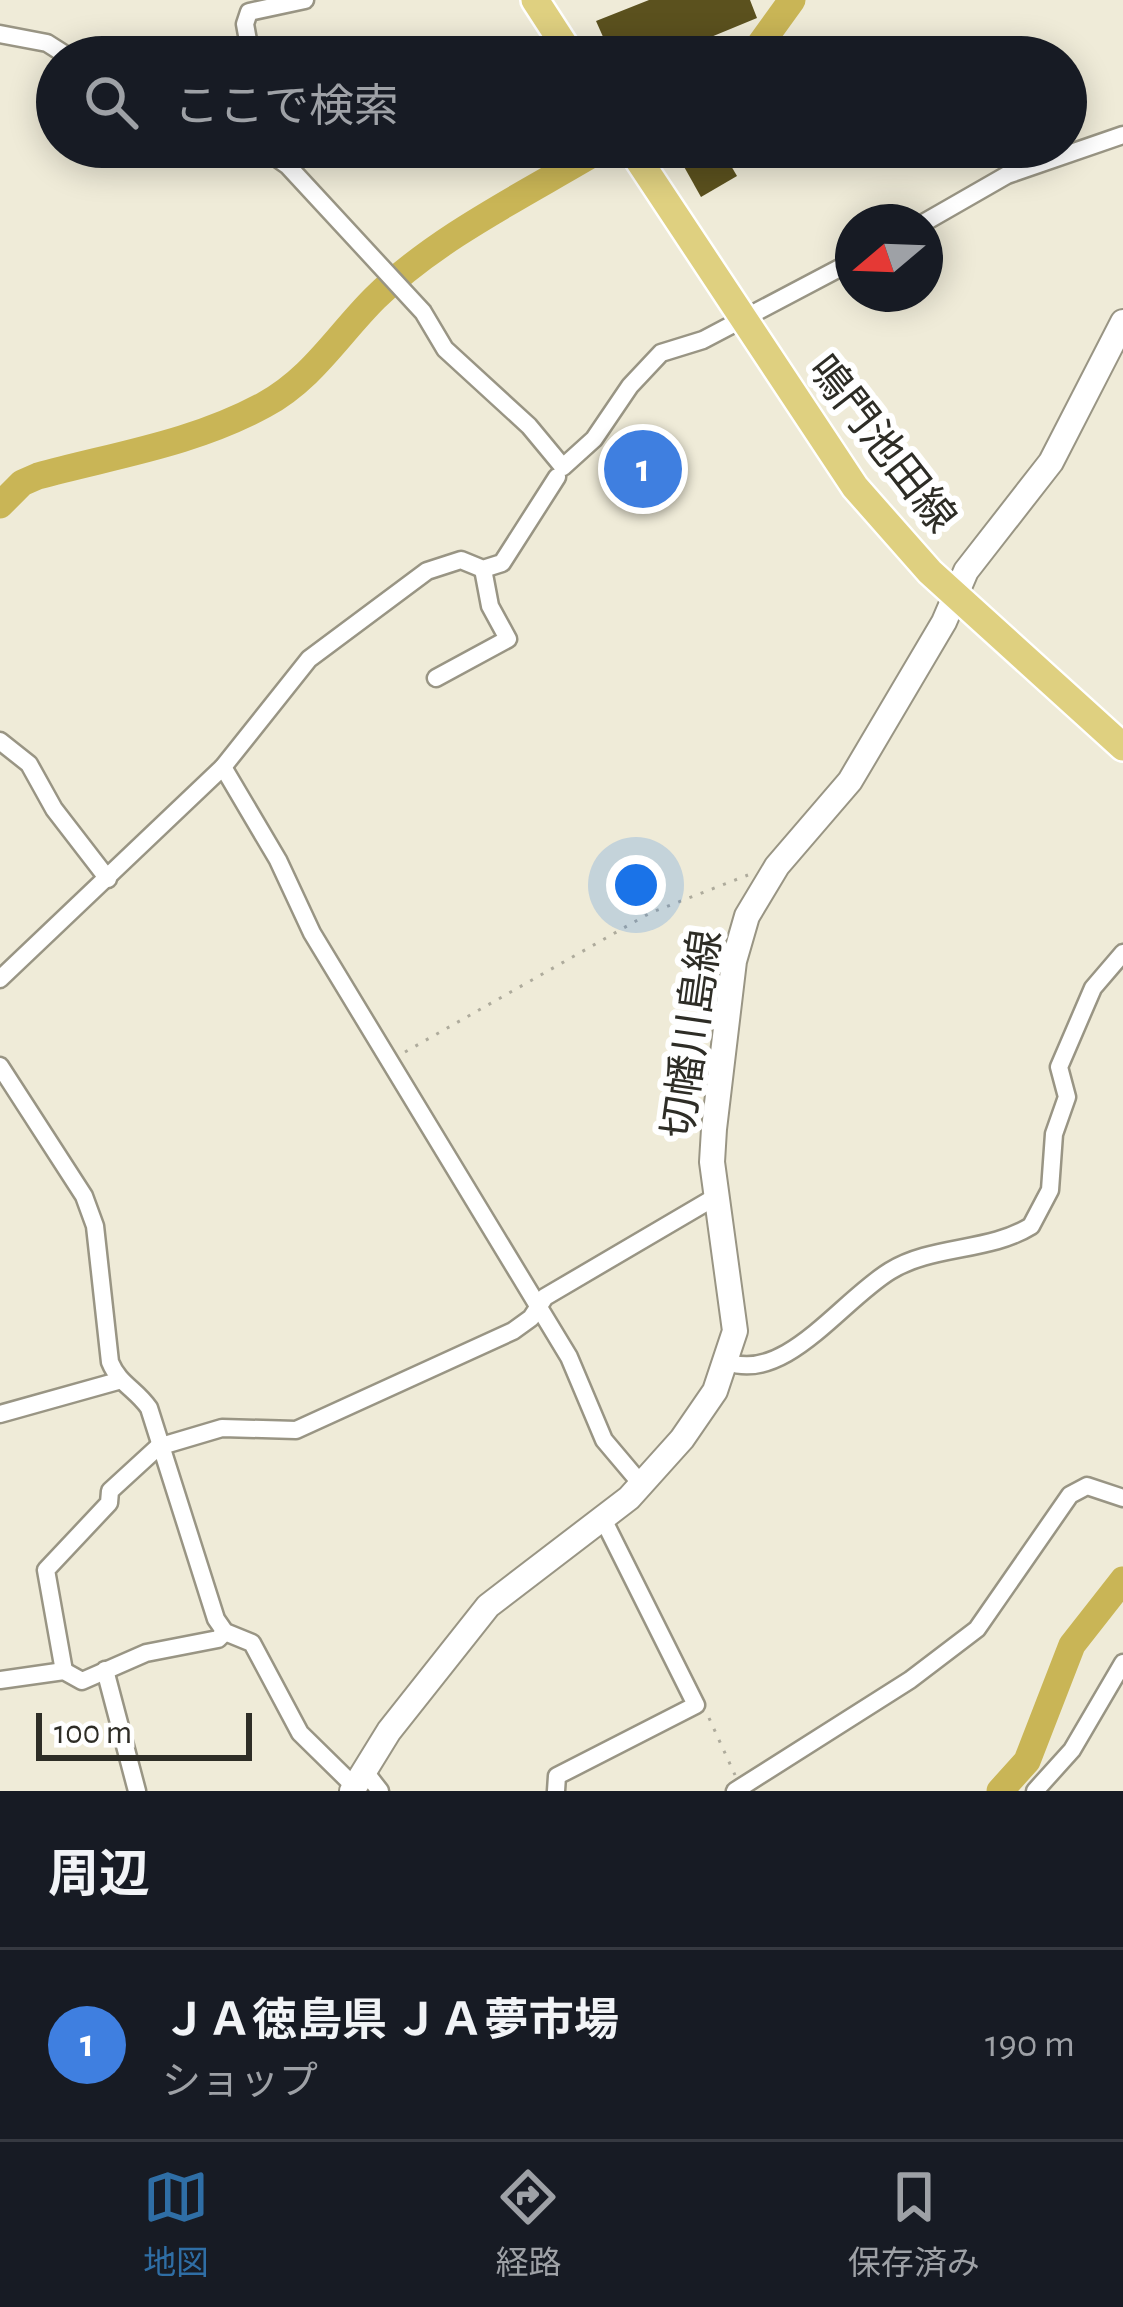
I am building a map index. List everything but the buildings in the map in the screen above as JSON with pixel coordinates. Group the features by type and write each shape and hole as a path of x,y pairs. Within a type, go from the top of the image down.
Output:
{"main road":[{"path":"535,0 558,36"},
{"name":"鳴門池田線","path":"644,168 855,487 956,596 1123,747"},
{"name":"切幡川島線","path":"362,1784 488,1606 524,1574 604,1522 642,1485 682,1439 728,1362 735,1331 717,1196 714,1130 734,961 747,916 777,866 850,781 974,560 1051,462 1123,322"}],"street":[{"path":"247,36 249,12 305,0"},
{"path":"0,34 36,42"},
{"path":"1087,147 1123,135"},
{"path":"290,168 423,312 445,350 529,426 563,467 594,439 647,364 661,353 742,321 791,289 835,269"},
{"path":"943,212 1027,168"},
{"path":"0,980 223,767 256,732 290,682 326,646 427,572 460,560 483,569 502,563 557,477"},
{"path":"436,679 508,639 490,606 483,569"},
{"path":"0,741 29,764 54,809 108,880"},
{"path":"223,767 388,1061 569,1357 604,1440 642,1485"},
{"path":"728,1362 760,1367 785,1357 843,1303 893,1269 1030,1226 1050,1190 1054,1134 1067,1097 1059,1066 1093,988 1123,953"},
{"path":"0,1066 84,1196 95,1226 98,1281 118,1381 140,1395 148,1408 225,1632 252,1643 300,1733 362,1784"},
{"path":"64,1671 46,1570 109,1503 110,1491 158,1447 222,1428 296,1430 513,1331 545,1297 717,1196"},
{"path":"0,1414 118,1381"},
{"path":"738,1789 943,1658 977,1629 1070,1496 1087,1486 1123,1498"},
{"path":"556,1791 557,1775 696,1705 604,1522"},
{"path":"0,1680 64,1671 82,1681 146,1653 218,1639 225,1632"},
{"path":"1035,1791 1072,1750 1123,1663"},
{"path":"105,1670 137,1791"}],"path":[{"path":"388,1061 650,913 777,866"},
{"path":"696,1705 704,1708 738,1789"}],"waterway":[{"path":"766,36 792,0"},
{"path":"0,505 22,483 38,476 181,439 264,405 296,383 400,276 485,216 568,168"},
{"path":"1000,1791 1027,1761 1072,1645 1123,1580"}],"place":[{"name":"ＪＡ徳島県 ＪＡ夢市場","path":"643,469"}]}
